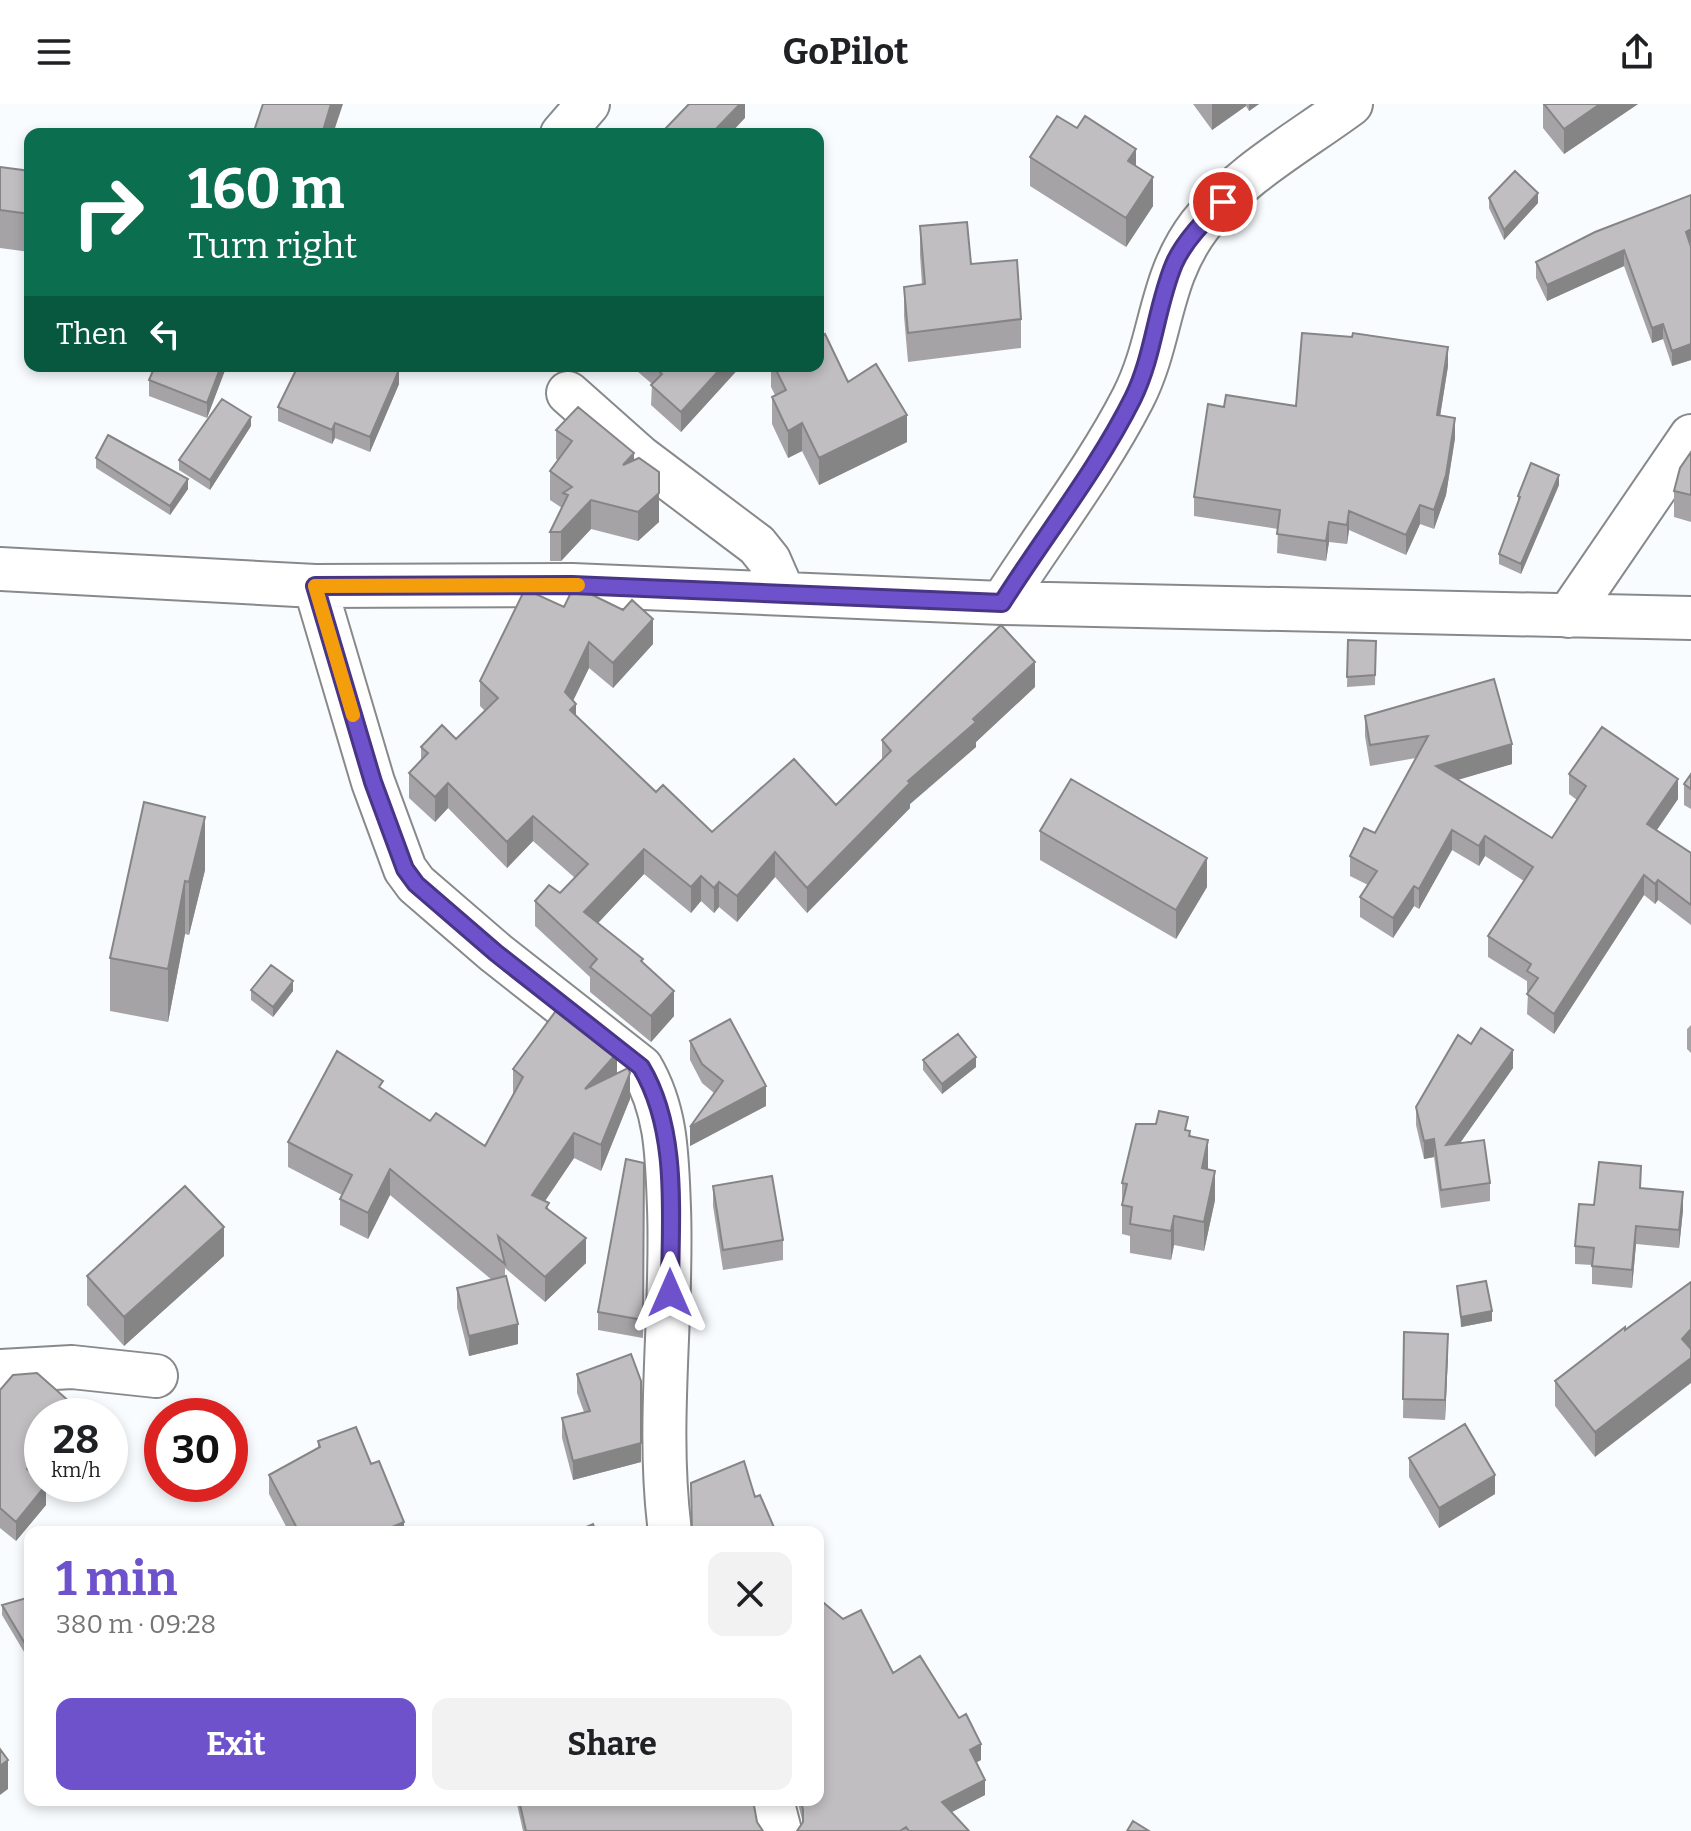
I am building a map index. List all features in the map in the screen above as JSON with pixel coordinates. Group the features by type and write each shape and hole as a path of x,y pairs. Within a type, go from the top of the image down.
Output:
{"street":[{"path":"567,128 588,104"},
{"path":"1002,603 1108,444 1134,395 1152,349 1175,262 1202,223 1243,182 1351,104"},
{"path":"568,393 640,457 757,545 769,560 783,592"},
{"path":"1568,616 1691,436"},
{"path":"0,569 315,586 572,585 1002,603 1691,618"},
{"path":"315,586 373,782 405,869 416,884 496,953 641,1067 654,1089 662,1111 667,1158 670,1256 664,1478 669,1526"},
{"path":"0,1371 72,1367 156,1376"},
{"path":"774,1806 780,1831"}],"building":[{"path":"263,104 331,104 324,128 255,128"},
{"path":"689,104 740,104 717,128 666,128"},
{"path":"1544,104 1600,104 1564,129"},
{"path":"1057,116 1077,128 1085,116 1136,149 1128,161 1153,177 1126,218 1030,157"},
{"path":"0,167 24,170 24,213 0,210"},
{"path":"1515,171 1538,193 1504,230 1489,198"},
{"path":"1691,195 1691,229 1686,232 1691,247 1691,344 1672,351 1663,324 1652,328 1624,250 1547,285 1536,262 1595,232"},
{"path":"967,222 971,264 1017,260 1021,319 908,333 904,287 925,284 920,226"},
{"path":"1302,333 1352,337 1353,333 1448,347 1437,415 1455,418 1446,475 1434,510 1420,505 1406,535 1349,511 1347,525 1329,522 1326,541 1277,534 1280,510 1194,497 1208,404 1224,407 1226,395 1296,406"},
{"path":"824,335 848,382 876,364 907,415 819,458 802,423 788,431 772,397 786,390 777,372 824,372"},
{"path":"152,372 219,372 207,403 149,380"},
{"path":"295,372 398,372 370,437 335,423 332,430 278,407"},
{"path":"660,372 718,372 681,412 651,385 662,374"},
{"path":"222,399 251,417 210,480 179,460"},
{"path":"578,407 634,453 623,465 639,458 659,472 659,493 638,512 591,500 561,532 550,532 568,495 563,493 572,487 550,471 572,441 556,430"},
{"path":"108,435 188,479 170,506 96,458"},
{"path":"1691,452 1691,495 1674,491 1680,468"},
{"path":"1531,463 1559,475 1521,564 1499,554"},
{"path":"574,586 623,610 632,600 653,619 613,663 589,642 565,692 576,704 570,710 656,792 663,785 712,832 794,759 836,805 891,751 882,740 1001,625 1035,662 973,719 976,722 908,781 910,783 807,888 775,852 737,896 719,882 714,888 701,876 691,887 644,849 584,912 643,959 641,961 674,991 651,1016 590,967 597,959 535,901 549,885 560,893 588,864 533,816 507,842 448,783 435,797 409,773 428,753 421,747 442,725 456,739 498,698 480,681 525,589 564,607"},
{"path":"1348,640 1376,641 1375,675 1347,677"},
{"path":"1494,679 1512,744 1436,766 1552,838 1586,786 1569,774 1602,727 1678,779 1647,824 1691,853 1691,905 1658,880 1655,884 1644,875 1554,1014 1527,994 1538,978 1527,971 1531,964 1488,936 1533,867 1485,836 1479,846 1452,830 1419,889 1414,886 1393,918 1360,897 1377,871 1350,856 1364,828 1375,833 1428,736 1370,745 1365,716"},
{"path":"1691,774 1691,789 1684,784"},
{"path":"1071,779 1207,858 1176,910 1040,831"},
{"path":"144,802 205,817 189,882 185,881 168,969 110,958"},
{"path":"271,965 293,981 273,1007 251,990"},
{"path":"558,1008 617,1053 585,1089 628,1068 630,1073 601,1145 574,1133 532,1195 549,1203 546,1208 586,1238 545,1277 498,1236 505,1264 390,1169 368,1213 340,1199 352,1175 288,1142 337,1051 383,1081 379,1087 430,1121 436,1113 485,1146 523,1077 513,1069"},
{"path":"730,1019 766,1086 690,1127 723,1081 702,1064 690,1041"},
{"path":"1481,1028 1513,1050 1446,1145 1484,1140 1490,1183 1441,1190 1434,1139 1424,1141 1416,1107 1458,1035 1471,1044"},
{"path":"958,1034 976,1057 942,1084 923,1060"},
{"path":"1159,1111 1188,1117 1185,1130 1190,1131 1189,1136 1208,1140 1202,1168 1215,1171 1204,1222 1174,1216 1171,1231 1130,1224 1132,1207 1122,1205 1127,1184 1122,1183 1136,1124 1156,1124"},
{"path":"626,1159 644,1163 643,1320 598,1312"},
{"path":"1599,1162 1641,1166 1640,1188 1683,1192 1679,1230 1636,1226 1632,1270 1592,1266 1594,1248 1575,1246 1579,1204 1594,1205"},
{"path":"772,1176 783,1240 723,1250 713,1186"},
{"path":"185,1186 224,1227 124,1317 87,1276"},
{"path":"506,1276 518,1324 469,1336 457,1288"},
{"path":"1486,1281 1492,1311 1461,1317 1457,1286"},
{"path":"1691,1282 1691,1329 1682,1339 1691,1349 1691,1358 1595,1432 1555,1381 1625,1327 1625,1330"},
{"path":"1404,1332 1448,1334 1445,1400 1403,1399"},
{"path":"631,1354 641,1381 641,1443 573,1461 562,1418 590,1411 577,1374"},
{"path":"37,1373 65,1398 24,1398 24,1502 32,1502 16,1522 0,1508 0,1390 13,1375"},
{"path":"1465,1424 1495,1475 1439,1508 1409,1458"},
{"path":"356,1427 371,1464 379,1461 404,1522 394,1526 296,1526 269,1475 320,1447 318,1441"},
{"path":"744,1461 755,1497 760,1495 773,1526 692,1526 691,1483"},
{"path":"24,1599 24,1642 2,1605"},
{"path":"824,1603 843,1619 861,1610 893,1673 920,1656 959,1718 966,1714 981,1744 970,1750 985,1780 942,1802 969,1831 909,1831 906,1827 900,1831 797,1831 803,1822 802,1806 824,1806"},
{"path":"0,1749 8,1760 0,1766"},
{"path":"520,1806 754,1806 757,1822 763,1831 526,1831"},
{"path":"1133,1821 1149,1831 1127,1831"}],"slow traffic":[{"path":"353,715 315,586 578,585"}],"route":[{"path":"670,1293 667,1158 662,1111 654,1089 641,1067 496,953 416,884 405,869 373,782 315,586 572,585 1002,603 1051,524 1108,444 1134,395 1152,349 1175,262 1202,223 1223,202"}]}
